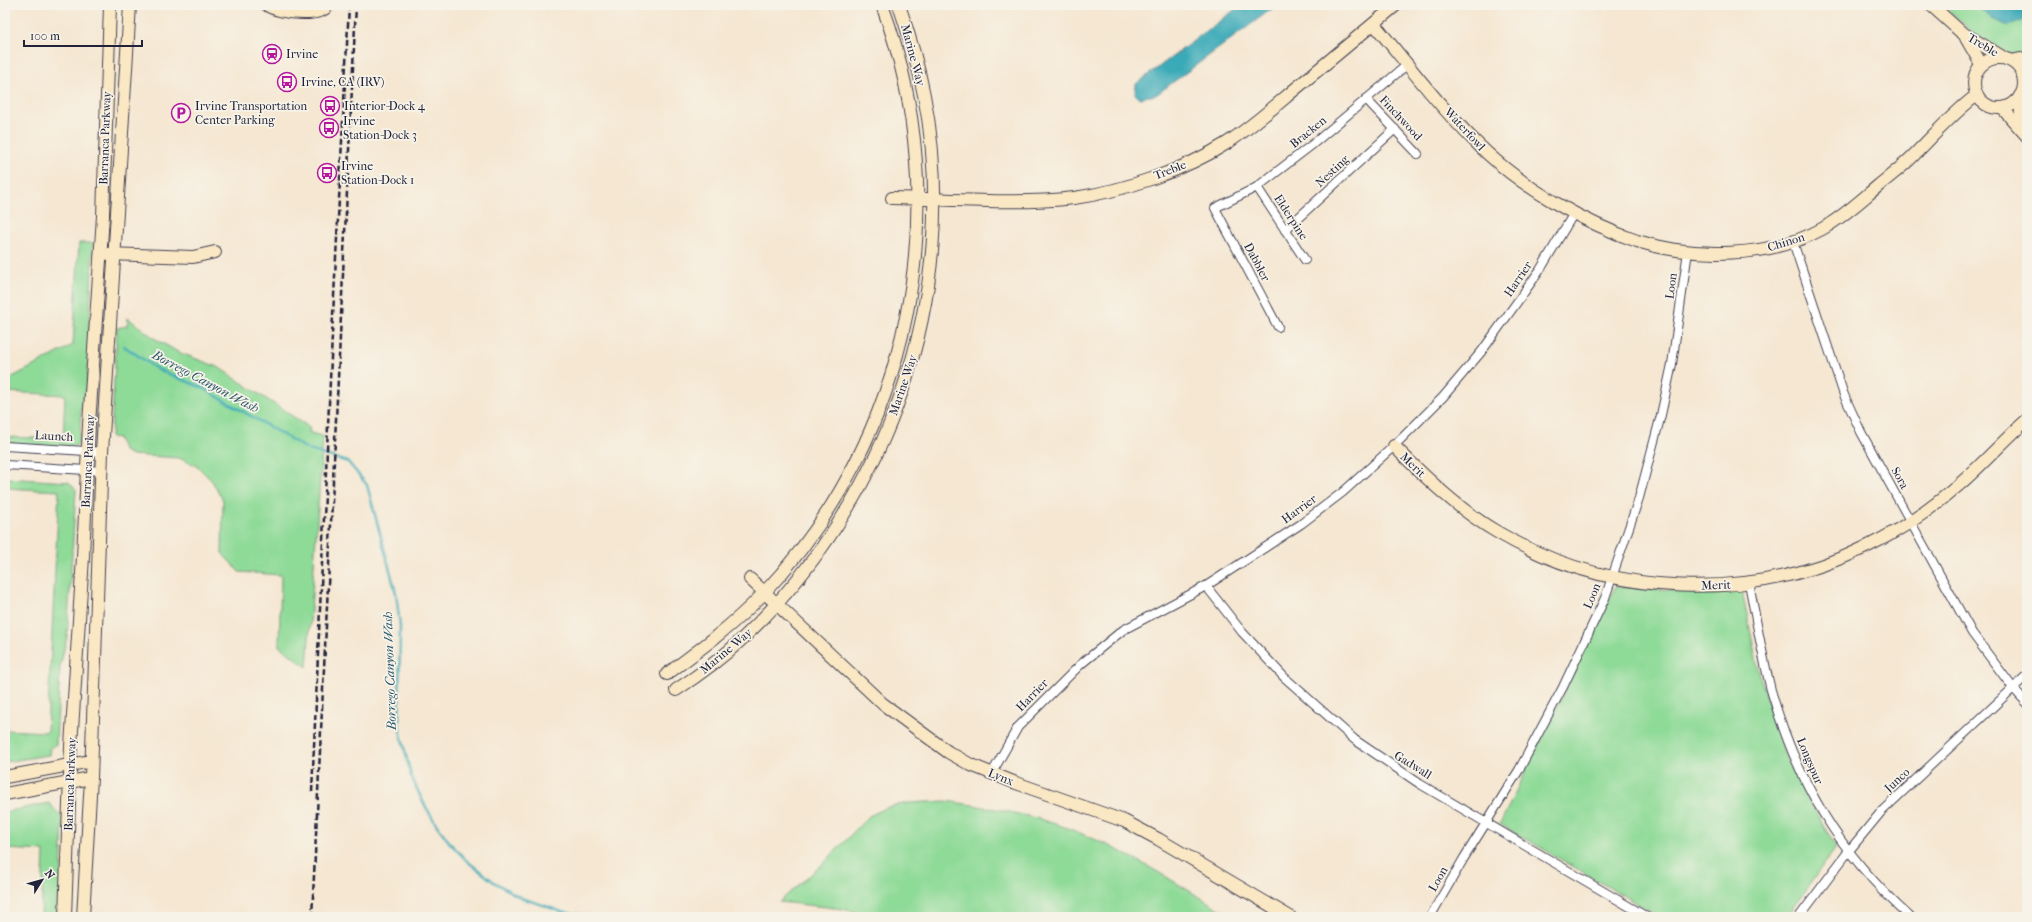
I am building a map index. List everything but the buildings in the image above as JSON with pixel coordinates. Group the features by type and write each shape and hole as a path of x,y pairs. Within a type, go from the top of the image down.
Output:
{"main road":[{"name":"Barranca Parkway","path":"65,917 70,765 101,254 110,5"},
{"name":"Barranca Parkway","path":"83,917 91,778 102,452 116,255 121,124 130,5"},
{"path":"267,5 272,9 310,13 318,13 328,5"},
{"name":"Marine Way","path":"667,674 723,632 764,592 815,529 846,482 876,419 892,375 904,335 913,282 918,219 918,198 908,99 892,33 882,5"},
{"name":"Marine Way","path":"676,690 740,642 777,604 822,547 848,509 876,458 906,382 925,307 933,247 934,180 924,95 899,5"},
{"name":"Treble","path":"892,198 1009,200 1074,198 1119,188 1192,162 1226,143 1254,123 1396,5"},
{"name":"Treble","path":"1931,5 1961,32 2008,60"},
{"name":"Waterfowl","path":"1374,24 1466,132 1488,153 1513,174 1574,213"},
{"name":"Treble","path":"1961,32 1974,50 1981,64"},
{"path":"2027,58 2008,60 1996,58 1981,64 1974,76 1977,95 1986,104 2003,109 2027,136"},
{"path":"2008,60 2022,73 2025,78 2020,96 2021,114 2027,132"},
{"name":"Chinon","path":"1574,213 1638,241 1688,251 1744,253 1793,242 1822,229 1846,214 1911,158 1960,108 1977,95"},
{"path":"1999,108 2007,106 2020,96"},
{"path":"101,254 193,257 215,252"},
{"name":"Merit","path":"1394,446 1442,492 1497,532 1529,549 1567,565 1612,576 1656,585 1707,586 1749,583 1824,566 1869,546 1944,498 2027,420"},
{"name":"Lynx","path":"750,579 883,704 901,719 948,752 992,773 1124,821 1158,839 1290,917"},
{"path":"5,777 91,761"},
{"path":"5,794 91,778"}],"street":[{"name":"Bracken","path":"1215,208 1257,187 1313,144 1408,64"},
{"name":"Finchwood","path":"1366,99 1418,154"},
{"name":"Nesting","path":"1285,230 1394,129"},
{"name":"Elderpine","path":"1257,187 1304,260"},
{"name":"Dabbler","path":"1215,208 1278,327"},
{"name":"Harrier","path":"992,773 1023,722 1081,664 1123,630 1206,586 1301,524 1343,492 1394,446 1443,397 1482,351 1540,270 1574,213"},
{"name":"Sora","path":"1793,242 1850,409 1972,633 2013,688 2027,703"},
{"name":"Loon","path":"1430,917 1519,770 1563,687 1605,598 1639,498 1661,415 1672,364 1688,251"},
{"name":"Launch","path":"5,446 102,452"},
{"path":"5,465 102,471"},
{"name":"Longspur","path":"1749,583 1771,690 1789,742 1810,791 1831,829 1848,852 1889,898 1910,917"},
{"name":"Gadwall","path":"1206,586 1264,656 1289,682 1333,722 1401,773 1647,917"},
{"name":"Junco","path":"1799,917 1848,852 1881,812 2027,675"}],"green space":[{"path":"1943,5 2027,5 2027,53 2010,55 1972,32"},
{"path":"79,243 93,243 87,385 81,409 80,439 77,445 69,448 5,443 5,437 63,439 65,395 5,392 5,381 73,345"},
{"path":"128,318 154,338 178,352 218,367 309,427 310,433 323,436 307,667 279,646 281,575 239,572 222,553 223,500 212,481 197,466 179,458 132,455 124,451 118,438 111,437 117,328 127,326"},
{"path":"5,478 69,482 76,490 67,637 60,666 56,745 50,748 49,755 5,762 5,730 47,732 59,491 5,488"},
{"path":"1616,586 1687,591 1742,590 1758,669 1785,756 1836,848 1786,917 1660,917 1500,824"},
{"path":"946,801 1018,814 1070,829 1106,844 1143,863 1233,917 882,917 836,908 779,902 825,862 869,816 888,807 908,803"},
{"path":"49,803 58,813 63,815 60,917 41,917 44,851 5,849 5,812"}],"water":[{"path":"1241,5 1277,5 1156,95 1139,98 1135,94 1136,84"},
{"path":"1975,5 2016,5 2024,14 2022,21 2009,26 1994,20"}],"waterway":[{"name":"Borrego Canyon Wash","path":"124,346 157,369 203,388 309,450 348,462 367,485 396,593 400,626 399,726 411,776 423,802 436,824 450,843 467,861 494,882 521,898 562,912 597,917"}],"railway":[{"path":"312,792 332,335 349,5"},
{"path":"312,917 356,5"}],"place":[{"name":"Irvine","path":"272,54"},
{"name":"Irvine, CA (IRV)","path":"287,82"},
{"name":"Interior-Dock 4","path":"330,106"},
{"name":"Irvine Transportation Center Parking","path":"181,113"},
{"name":"Irvine Station-Dock 3","path":"329,128"},
{"name":"Irvine Station-Dock 1","path":"327,173"}]}
